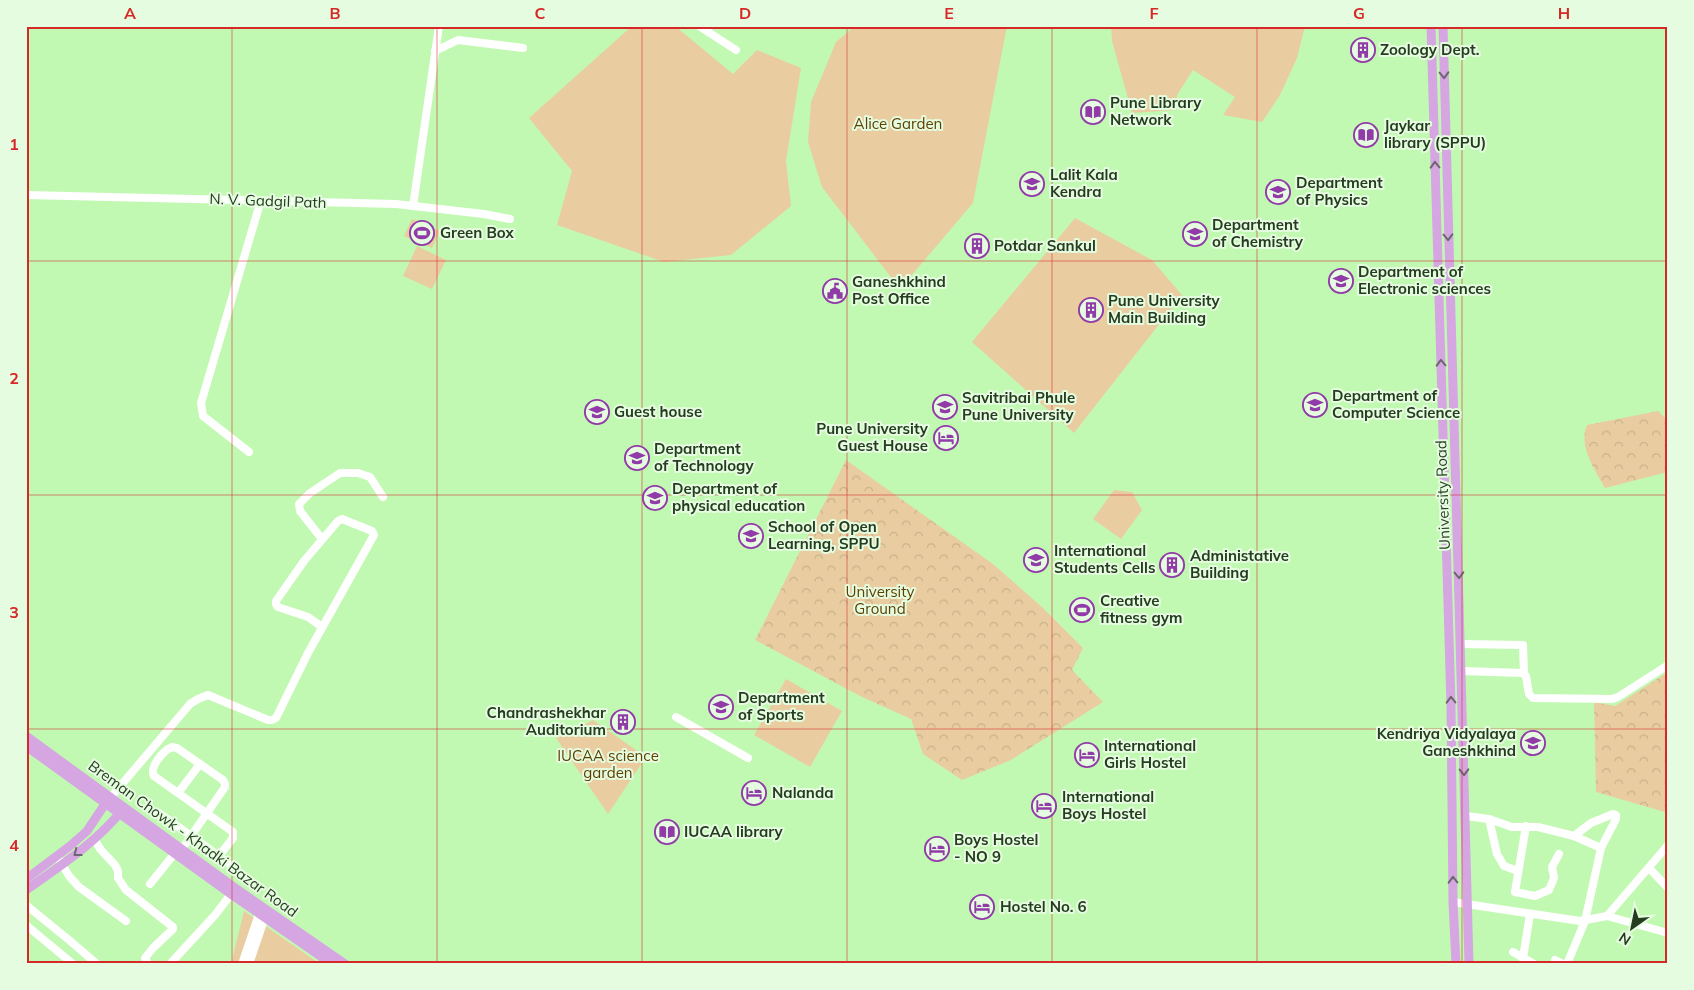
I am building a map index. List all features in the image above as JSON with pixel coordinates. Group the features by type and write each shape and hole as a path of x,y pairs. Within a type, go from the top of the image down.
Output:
{"main road":[{"name":"University Road","path":"1431,26 1456,964"},
{"name":"University Road","path":"1443,26 1469,964"},
{"name":"Breman Chowk - Khadki Bazar Road","path":"26,736 108,800"},
{"name":"Breman Chowk - Khadki Bazar Road","path":"26,746 108,800 233,891 345,964"},
{"path":"27,889 60,860 88,831 108,800"},
{"path":"26,879 94,839 122,810"},
{"name":"Breman Chowk - Khadki Bazar Road","path":"233,891 262,915 332,964"}],"street":[{"path":"413,206 439,26"},
{"path":"699,26 736,50"},
{"path":"435,51 458,40 523,48"},
{"name":"N. V. Gadgil Path","path":"26,195 396,204 484,214 510,219"},
{"path":"249,452 203,416 201,403 261,200"},
{"path":"322,539 300,511 299,504 322,484 340,473 358,473 370,477 384,497"},
{"path":"108,800 190,704 198,699 208,695 268,720 274,719 374,533 340,519 284,588 276,602 278,607 308,617 322,627"},
{"path":"1461,644 1523,645 1524,673 1528,694 1532,698 1612,699 1668,665"},
{"path":"1462,671 1524,673"},
{"path":"676,717 748,758"},
{"path":"150,884 191,836 206,813 224,788 225,784 223,780 176,748 167,749 153,767 152,772 154,776 206,813 233,832 234,835 219,856"},
{"path":"178,793 200,764"},
{"path":"159,813 244,876"},
{"path":"1554,960 1565,964 1585,921 1601,848 1616,819 1616,815 1614,814 1591,823 1574,836"},
{"path":"1466,816 1489,819 1512,827 1538,827 1574,836 1601,848"},
{"path":"1489,819 1497,854 1504,866 1518,871"},
{"path":"1526,826 1515,892 1535,896 1548,890 1554,878 1552,867 1560,854"},
{"path":"94,839 115,865 118,871 118,878 126,890 173,926 173,929 145,958 148,964"},
{"path":"1607,916 1668,845"},
{"path":"60,860 69,876 79,887 126,921"},
{"path":"1649,868 1668,888"},
{"path":"170,964 215,915 233,891"},
{"path":"1453,902 1585,921 1607,916 1668,933"},
{"path":"26,906 70,940 97,964"},
{"path":"1523,958 1530,914"},
{"path":"242,964 252,946 262,915"},
{"path":"26,925 73,964"},
{"path":"250,964 252,946"},
{"path":"1513,952 1534,964"}],"green space":[{"path":"632,26 675,26 733,74 757,50 801,68 786,161 791,206 731,255 664,262 557,225 572,171 529,118"},
{"name":"Alice Garden","path":"855,26 1007,26 973,203 900,289 822,187 808,142 811,102 836,42"},
{"path":"1111,26 1305,26 1297,58 1280,95 1262,122 1223,115 1235,97 1193,70 1177,95 1176,110 1132,113 1112,41"},
{"path":"1075,218 1152,260 1182,295 1074,433 972,342"},
{"name":"Green Box","path":"412,219 440,231 432,248 404,236"},
{"path":"417,246 446,260 432,289 403,276"},
{"path":"1658,411 1668,421 1668,472 1605,488 1586,449 1585,433 1587,425"},
{"name":"University Ground","path":"846,460 993,564 1043,608 1083,648 1072,670 1103,702 1011,760 962,780 923,754 911,719 862,697 755,640"},
{"path":"1114,490 1132,492 1142,510 1121,539 1093,519"},
{"path":"1668,672 1668,813 1596,792 1594,702 1615,706"},
{"path":"786,679 842,711 810,767 754,735"},
{"name":"IUCAA science garden","path":"593,720 646,757 608,814 556,738"},
{"path":"244,911 320,964 231,964"}],"place":[{"name":"Zoology Dept.","path":"1363,50"},
{"name":"Pune Library Network","path":"1093,112"},
{"name":"Jaykar library (SPPU)","path":"1366,135"},
{"name":"Lalit Kala Kendra","path":"1032,184"},
{"name":"Department of Physics","path":"1278,192"},
{"name":"Green Box","path":"422,233"},
{"name":"Department of Chemistry","path":"1195,234"},
{"name":"Potdar Sankul","path":"977,246"},
{"name":"Department of Electronic sciences","path":"1341,281"},
{"name":"Ganeshkhind Post Office","path":"835,291"},
{"name":"Pune University Main Building","path":"1091,310"},
{"name":"Department of Computer Science","path":"1315,405"},
{"name":"Savitribai Phule Pune University","path":"945,407"},
{"name":"Guest house","path":"597,412"},
{"name":"Pune University Guest House","path":"946,438"},
{"name":"Department of Technology","path":"637,458"},
{"name":"Department of physical education","path":"655,498"},
{"name":"School of Open Learning, SPPU","path":"751,536"},
{"name":"International Students Cells","path":"1036,560"},
{"name":"Administative Building","path":"1172,565"},
{"name":"Creative fitness gym","path":"1082,610"},
{"name":"Department of Sports","path":"721,707"},
{"name":"Chandrashekhar Auditorium","path":"623,722"},
{"name":"Kendriya Vidyalaya Ganeshkhind","path":"1533,743"},
{"name":"International Girls Hostel","path":"1087,755"},
{"name":"Nalanda","path":"754,793"},
{"name":"International Boys Hostel","path":"1044,806"},
{"name":"IUCAA library","path":"667,832"},
{"name":"Boys Hostel - NO 9","path":"937,849"},
{"name":"Hostel No. 6","path":"982,907"}]}
